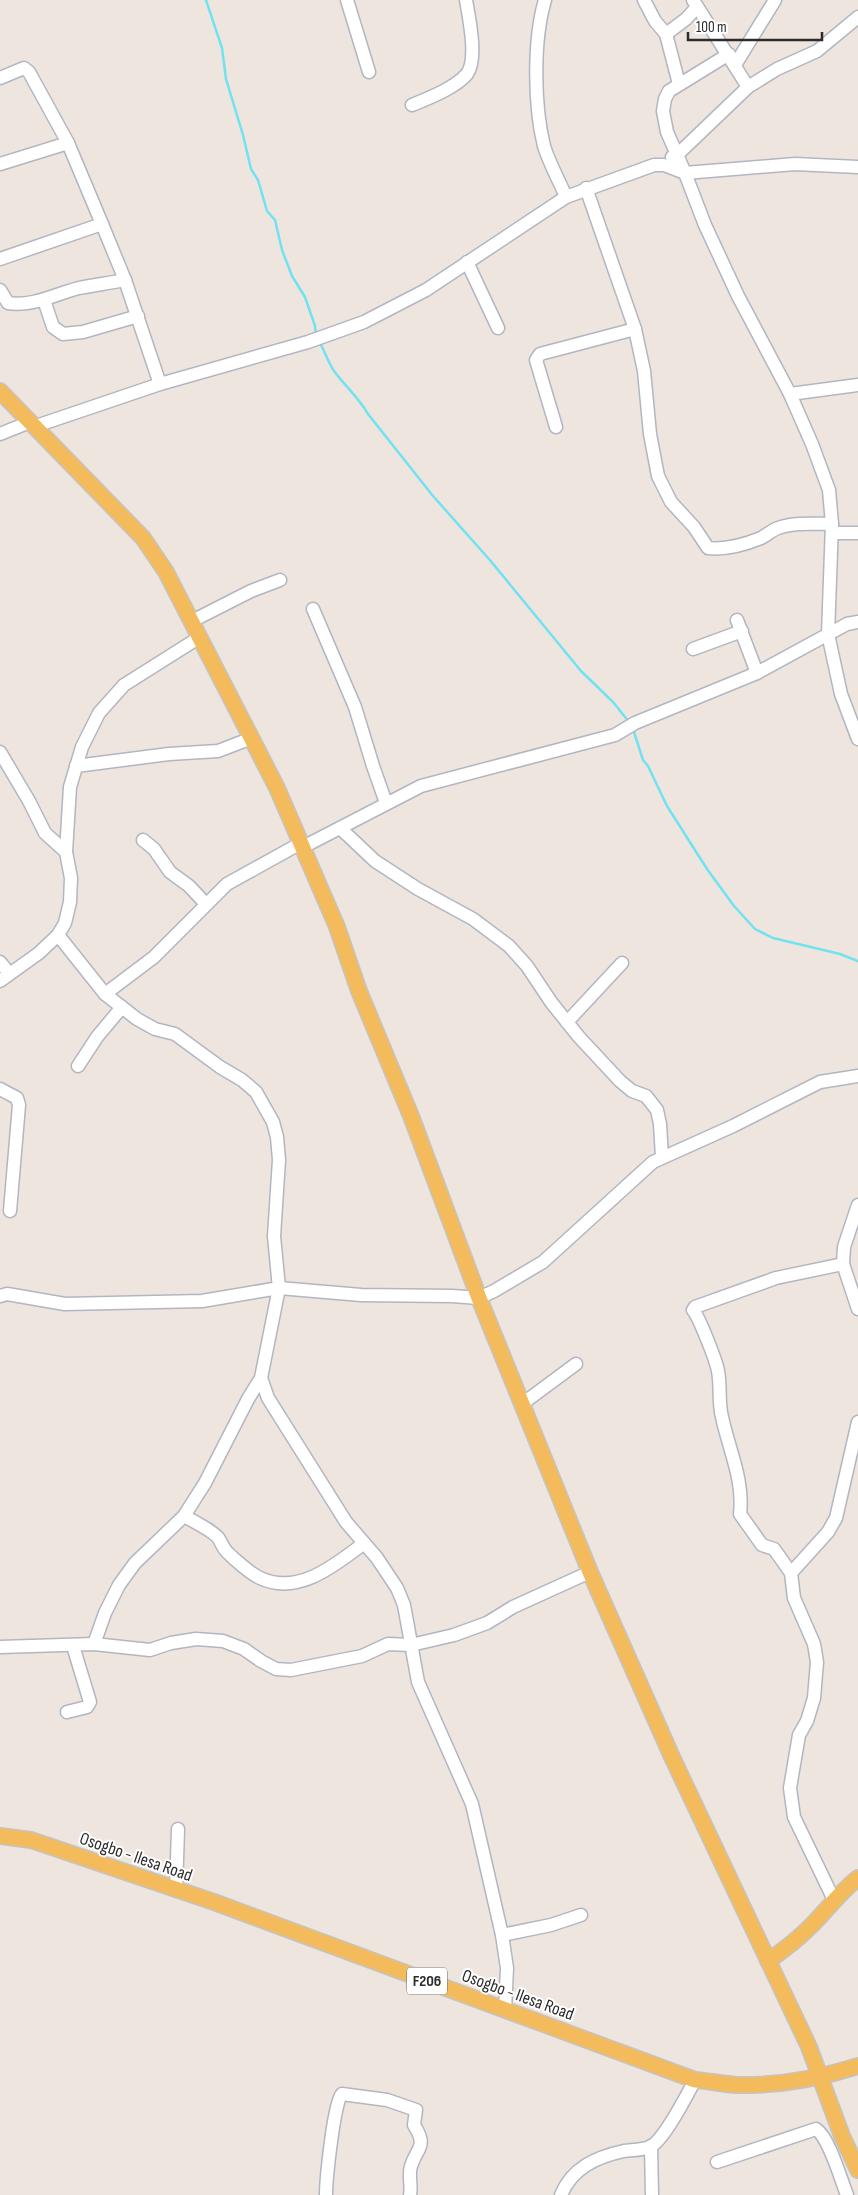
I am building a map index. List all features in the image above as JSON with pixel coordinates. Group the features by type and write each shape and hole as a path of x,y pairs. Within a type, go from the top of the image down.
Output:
{"main road":[{"path":"0,391 143,538 166,572 252,738 302,845 337,927 358,991 408,1108 479,1298 590,1572 672,1757 809,2047 842,2136 858,2170"},
{"name":"Osogbo - Ilesa Road","path":"0,1836 31,1840 176,1890 695,2080 737,2085 777,2082 819,2076 858,2066"},
{"path":"768,1961 801,1936 834,1900 858,1878"}],"street":[{"path":"347,0 369,72"},
{"path":"412,105 435,96 467,74 472,63 472,50 466,0"},
{"path":"545,0 541,13 536,84 538,113 545,148 566,196"},
{"path":"644,0 666,34 679,84"},
{"path":"775,0 732,60 679,84 669,91 664,99 663,111 666,132 685,173 705,225 738,296 790,394 812,444 829,490 832,528 828,634 841,694 858,739"},
{"path":"666,34 686,20 695,4 748,87"},
{"path":"0,434 160,384 327,336 396,307 426,290 566,196 677,155 748,87 778,69 817,51 858,17"},
{"path":"0,78 24,68 29,72 68,143 125,280 160,384"},
{"path":"0,164 68,143"},
{"path":"654,165 664,165 685,173 795,164 858,167"},
{"path":"586,188 634,329 644,371 650,434 658,476 671,502 694,527 708,548 720,549 737,546 761,538 777,528 798,524 858,533"},
{"path":"0,259 102,224"},
{"path":"467,262 498,328"},
{"path":"0,290 8,303 16,304 44,300 78,288 125,280"},
{"path":"44,300 53,327 63,334 83,332 138,316"},
{"path":"556,427 536,360 537,357 540,354 634,329"},
{"path":"790,394 858,384"},
{"path":"192,621 252,591 280,580"},
{"path":"314,609 355,707 386,803"},
{"path":"105,994 154,957 228,884 386,803 421,786 615,735 635,723 756,674 846,624 858,622"},
{"path":"693,649 740,625 756,674"},
{"path":"0,962 5,977 39,952 58,935 65,923 70,902 71,878 66,852 70,787 76,766 99,713 112,696 140,674 200,637"},
{"path":"76,766 169,754 218,751 252,738"},
{"path":"0,752 29,801 45,833 66,852"},
{"path":"340,828 375,861 418,889 473,919 509,946 527,966 567,1022 620,1081 632,1091 646,1096 657,1110 660,1124 662,1157"},
{"path":"142,840 154,848 170,872 190,886 206,904"},
{"path":"58,935 105,994 137,1019 155,1029 175,1034 220,1067 242,1080 256,1092 273,1122 278,1137 279,1160 274,1236 279,1288 261,1378 248,1399 205,1483 184,1516 135,1563 119,1586 105,1613 94,1644"},
{"path":"567,1022 622,963"},
{"path":"78,1066 97,1036 122,1007"},
{"path":"0,1296 7,1294 65,1304 202,1301 279,1288 361,1295 479,1298 544,1262 638,1174 662,1157 733,1126 820,1082 858,1076"},
{"path":"0,1088 17,1098 20,1105 10,1211"},
{"path":"858,1205 844,1247 843,1264 858,1309"},
{"path":"834,1900 809,1851 791,1806 790,1788 798,1735 807,1721 814,1698 817,1662 814,1644 794,1598 791,1573 774,1549 762,1545 740,1514 742,1503 737,1469 731,1456 721,1414 718,1370 693,1310 776,1278 843,1264"},
{"path":"522,1404 576,1364"},
{"path":"261,1378 268,1398 346,1522 377,1558 398,1588 404,1605 418,1682 472,1804 502,1935 507,1968 505,2010"},
{"path":"791,1573 828,1532 836,1518 858,1422"},
{"path":"184,1516 219,1538 223,1548 228,1553 260,1578 281,1584 308,1580 363,1544"},
{"path":"0,1648 94,1644 150,1650 171,1643 196,1639 223,1641 244,1649 260,1661 276,1669 291,1670 362,1656 388,1644 411,1645 454,1635 487,1623 512,1607 590,1572"},
{"path":"67,1712 88,1707 90,1702 73,1646"},
{"path":"176,1890 178,1829"},
{"path":"502,1935 552,1925 582,1915"},
{"path":"561,2195 567,2182 582,2167 615,2153 651,2146 668,2126 695,2080"},
{"path":"326,2195 338,2098 342,2094 387,2100 416,2110 414,2125 420,2134 420,2150 410,2167 410,2195"},
{"path":"717,2162 816,2129 826,2142 847,2195"},
{"path":"826,2142 842,2136"},
{"path":"651,2146 652,2195"},
{"path":"852,2195 858,2192"}],"waterway":[{"path":"206,0 222,48 226,79 251,169 258,180 267,211 275,220 282,250 292,276 305,297 315,326 316,336"},
{"path":"320,343 334,371 433,496 489,559 581,671 613,702 629,722"},
{"path":"633,729 643,760 648,766 667,806 707,869 734,906 755,929 773,938 840,954 858,961"}]}
